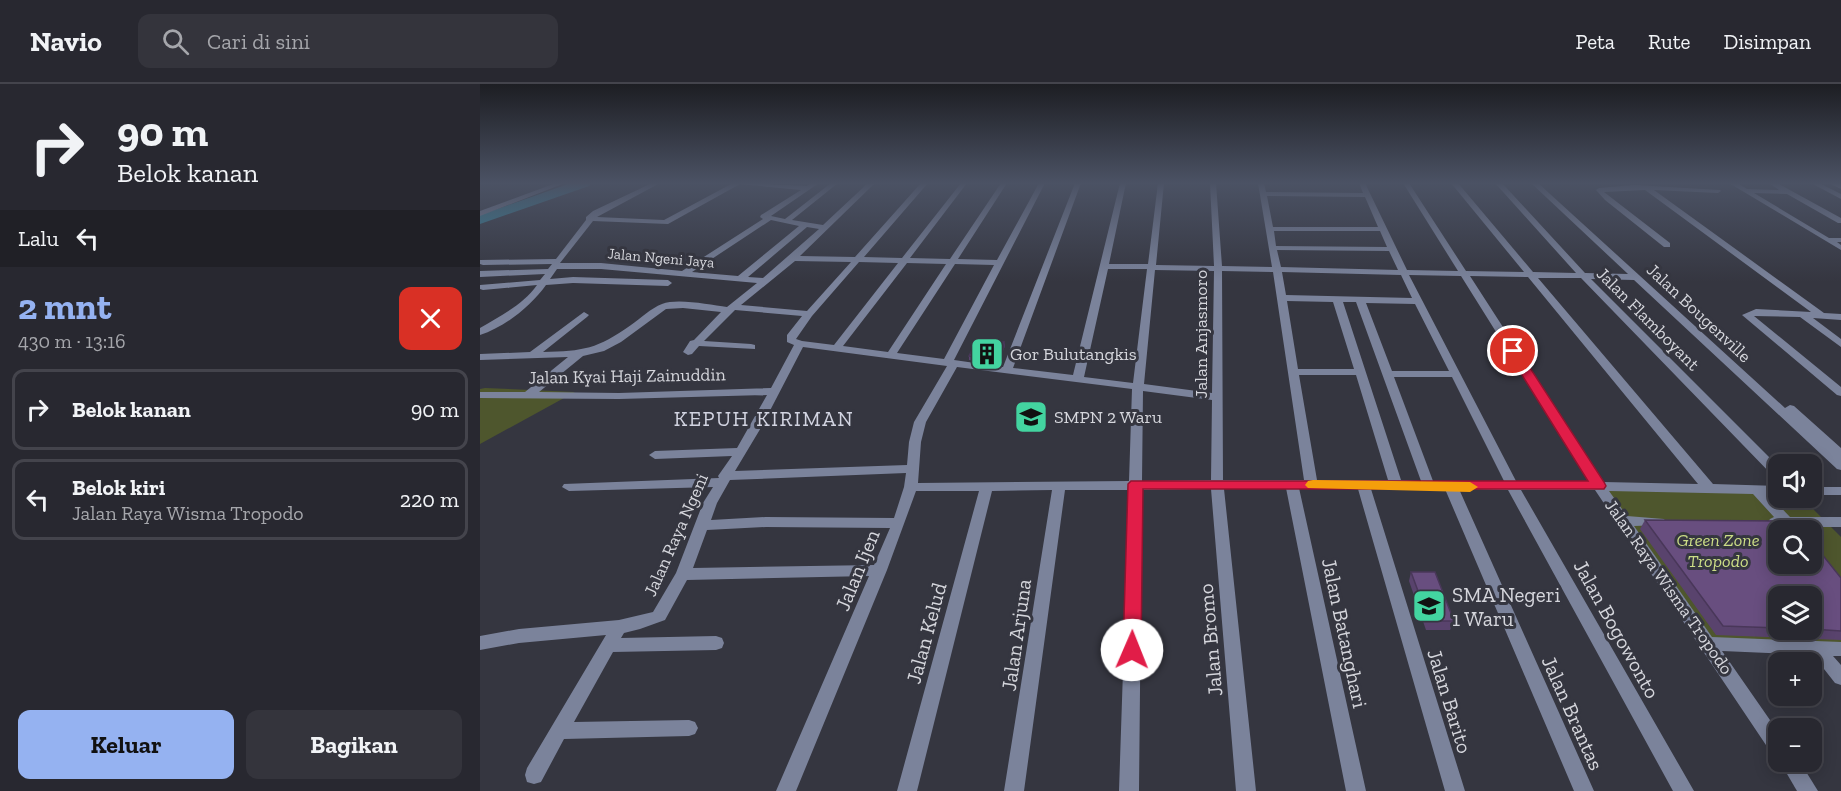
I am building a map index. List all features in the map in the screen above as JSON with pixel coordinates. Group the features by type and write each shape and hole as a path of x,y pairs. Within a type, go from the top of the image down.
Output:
{"street":[{"path":"480,332 523,306 545,282 554,266 593,216"},
{"path":"589,219 665,222 676,216"},
{"path":"765,216 764,218 768,219 824,228"},
{"path":"785,222 793,216"},
{"path":"751,347 691,348 732,308 793,258 837,216"},
{"path":"896,216 808,314 791,340 800,344 1218,397"},
{"path":"837,348 939,216"},
{"path":"891,355 982,216"},
{"name":"Jalan Ijen","path":"786,791 899,523 911,487 915,442 921,422 1025,216"},
{"path":"1007,370 1065,216"},
{"path":"1078,379 1115,216"},
{"path":"1129,791 1138,387 1158,216"},
{"name":"Jalan Anjasmoro","path":"1215,216 1218,268 1217,484"},
{"path":"1267,216 1311,485"},
{"name":"Jalan Bogowonto","path":"1377,216 1454,374 1513,487 1684,791"},
{"name":"Jalan Raya Wisma Tropodo","path":"1427,216 1599,486 1768,732"},
{"path":"1482,216 1709,488"},
{"name":"Jalan Flamboyant","path":"1528,216 1583,276 1768,463"},
{"name":"Jalan Bougenville","path":"1570,216 1841,466"},
{"path":"1579,216 1841,455"},
{"path":"1630,216 1667,245"},
{"path":"1685,216 1823,316"},
{"path":"1787,216 1841,248"},
{"path":"683,274 768,219"},
{"path":"740,279 805,225"},
{"path":"1269,229 1383,229"},
{"path":"1827,240 1841,240"},
{"path":"1273,249 1392,249"},
{"path":"482,263 495,254"},
{"path":"793,258 1000,263"},
{"path":"482,263 554,266"},
{"path":"480,274 554,266"},
{"name":"Jalan Ngeni Jaya","path":"554,266 601,266 766,281"},
{"path":"1103,266 1636,277"},
{"path":"483,287 592,280 668,283"},
{"path":"1282,298 1419,301"},
{"path":"1337,299 1396,486"},
{"path":"1360,300 1429,486"},
{"path":"480,357 579,354 600,349 617,340 664,306 674,304 808,314"},
{"path":"1841,317 1756,312 1747,315 1841,393"},
{"path":"532,356 585,315"},
{"path":"1803,315 1841,344"},
{"name":"Jalan Raya Ngeni","path":"480,643 519,636 619,627 659,616 683,574 710,503 800,344"},
{"path":"527,396 579,354"},
{"path":"1293,372 1360,372"},
{"path":"1389,374 1454,374"},
{"name":"Jalan Kyai Haji Zainuddin","path":"480,395 775,391"},
{"path":"655,455 739,452"},
{"path":"569,487 912,469"},
{"path":"911,487 1059,484 1292,484 1451,487 1599,486 1768,490"},
{"name":"Jalan Arjuna","path":"1014,791 1059,484"},
{"name":"Jalan Bromo","path":"1217,484 1246,791"},
{"name":"Jalan Batanghari","path":"1292,484 1356,791"},
{"name":"Jalan Kelud","path":"907,791 987,485"},
{"name":"Jalan Barito","path":"1363,485 1455,791"},
{"name":"Jalan Brantas","path":"1451,487 1584,791"},
{"path":"1757,490 1785,520"},
{"path":"1822,490 1841,491"},
{"path":"1624,521 1671,522"},
{"path":"701,525 766,522 899,523"},
{"path":"1763,522 1768,523"},
{"path":"1822,524 1841,522"},
{"path":"683,574 880,570"},
{"path":"534,775 619,627"},
{"path":"609,645 716,643"},
{"path":"1709,644 1841,649"},
{"path":"1816,648 1841,678"},
{"path":"560,730 689,728"},
{"path":"1796,772 1808,791"}],"green space":[{"path":"480,389 575,392 480,444"},
{"name":"Green Zone Tropodo","path":"1599,486 1768,490 1768,508 1812,508 1841,537 1841,649 1709,644"}],"building":[{"name":"Gor Bulutangkis","path":"976,342 1004,342 997,359 969,356"},
{"path":"1645,520 1768,521 1768,574 1822,574 1822,554 1841,578 1841,631 1822,630 1822,586 1768,586 1768,628 1723,626"},
{"path":"1411,572 1435,572 1454,621 1429,621"}],"waterway":[{"path":"480,220 491,216"}],"slow traffic":[{"path":"1313,485 1470,487"}],"place":[{"name":"Gor Bulutangkis","path":"987,354"},
{"name":"SMPN 2 Waru","path":"1031,417"},
{"name":"SMA Negeri 1 Waru","path":"1429,606"}],"district":[{"name":"KEPUH KIRIMAN","path":"764,418"}],"route":[{"path":"1132,650 1136,484 1599,486 1513,351"}]}
